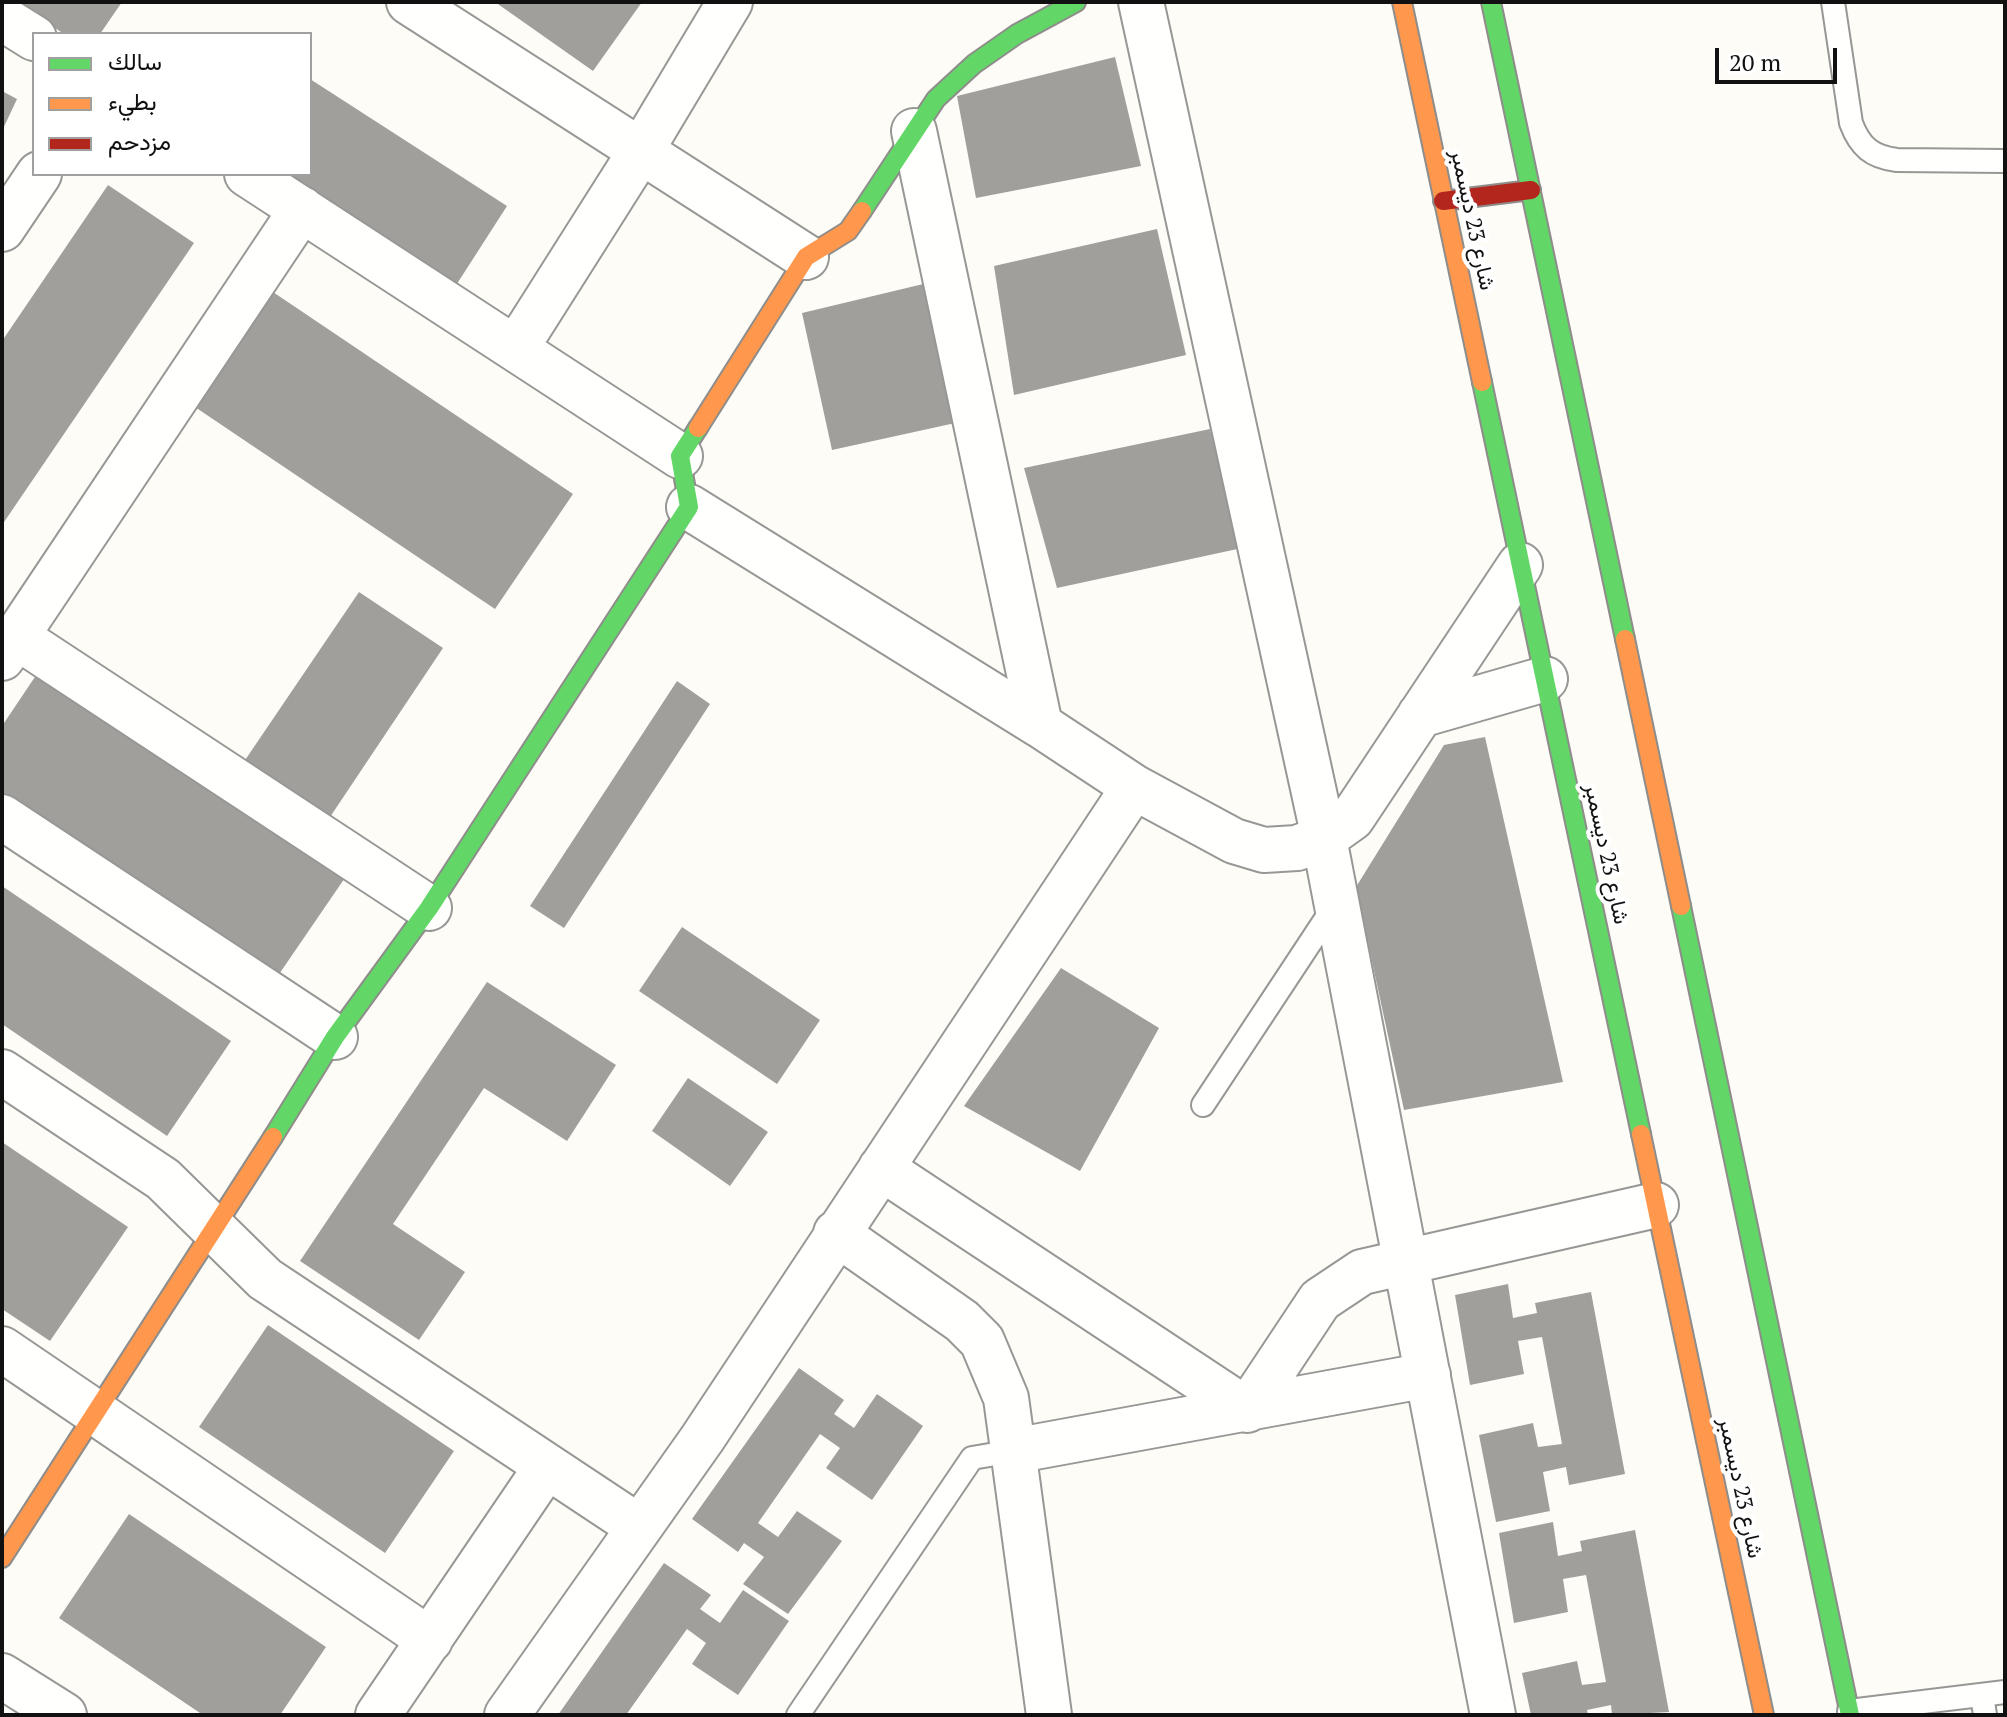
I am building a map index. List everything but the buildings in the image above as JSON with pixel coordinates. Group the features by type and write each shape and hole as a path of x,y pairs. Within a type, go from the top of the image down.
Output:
{"main road":[{"path":"2,1558 214,1231 335,1037 429,908 689,507 680,456 806,257 848,231 936,99 974,64 1017,34 1076,2"},
{"name":"شارع 23 ديسمبر","path":"1402,2 1764,1715"},
{"path":"1491,2 1850,1713"},
{"path":"1443,201 1531,190"}],"street":[{"path":"409,2 806,257"},
{"path":"516,348 642,149 730,2"},
{"path":"1141,2 1324,838 1493,1715"},
{"path":"2,18 32,37"},
{"path":"914,131 1040,725"},
{"path":"2,229 38,176"},
{"path":"250,176 680,456"},
{"path":"302,209 10,648 429,908"},
{"path":"689,507 1040,725 1134,787 1234,841 1264,850 1297,848 1324,838 1352,818 1520,565"},
{"path":"1420,715 1545,679"},
{"path":"507,1715 702,1439 1134,787"},
{"path":"2,817 335,1037"},
{"path":"2,1072 163,1179 265,1279 639,1527"},
{"path":"881,1168 1247,1410"},
{"path":"1247,1410 1320,1300 1362,1272 1656,1205"},
{"path":"836,1233 962,1321 982,1341 1006,1398 1049,1715"},
{"path":"2,1349 430,1640"},
{"path":"1013,1451 1428,1375"},
{"path":"378,1715 547,1466"},
{"path":"2,1676 64,1715"}],"lane":[{"path":"1833,2 1851,123 1856,138 1867,151 1881,158 1897,160 2005,161"},
{"path":"1203,1105 1337,902"},
{"path":"798,1715 972,1458 1013,1451"},
{"path":"1850,1713 1983,1705 2005,1692"}],"traffic: fast":[{"path":"862,211 936,99 974,64 1017,34 1076,2"},
{"path":"1491,2 1625,639"},
{"path":"1482,382 1641,1134"},
{"path":"273,1137 335,1037 429,908 689,507 680,456 698,428"},
{"path":"1681,906 1850,1715"}],"traffic: slow":[{"path":"1402,2 1482,382"},
{"path":"698,428 806,257 848,231 862,211"},
{"path":"1625,639 1681,906"},
{"path":"1641,1134 1764,1715"},
{"path":"2,1558 273,1137"}],"traffic: jam":[{"path":"1443,201 1531,190"}]}
